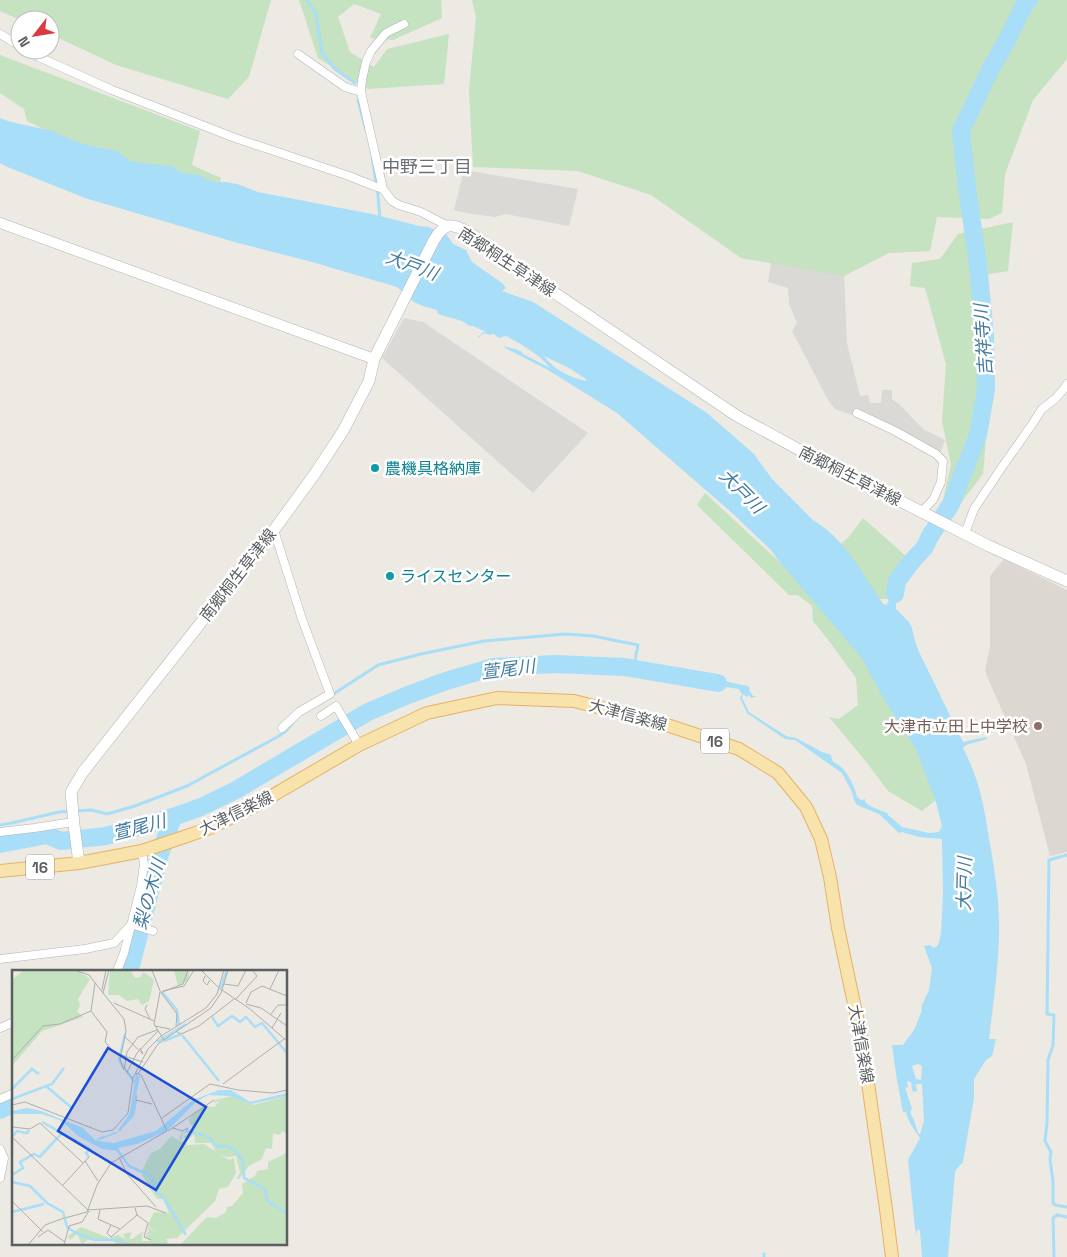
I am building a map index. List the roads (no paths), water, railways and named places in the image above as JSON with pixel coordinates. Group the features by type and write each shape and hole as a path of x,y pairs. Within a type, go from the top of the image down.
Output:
{"main road":[{"name":"南郷桐生草津線","path":"79,860 71,792 83,772 274,530 314,475 343,431 369,381 374,359 396,314 434,240 444,228 460,227 470,233 506,260 737,416 807,454 965,534 1067,581"},
{"name":"大津信楽線","path":"0,872 142,850 178,840 210,828 253,807 357,741 428,713 497,698 574,701 661,723 739,749 778,773 806,807 821,839 862,1041 892,1257"}],"street":[{"path":"379,187 361,92 362,80 366,62 371,51 386,33 404,24"},
{"path":"298,54 346,87 361,92"},
{"path":"46,60 112,90 235,138 379,187 399,205 421,212 444,228"},
{"path":"0,223 374,359"},
{"path":"965,534 974,510 1000,470 1042,409 1067,384"},
{"path":"857,413 894,430 936,454 943,461 941,482 933,500 923,513"},
{"path":"274,530 302,619 330,694 299,712 282,728"},
{"path":"321,716 336,706 357,741"},
{"path":"0,832 74,823"},
{"path":"117,970 124,953 141,886 144,864 142,850"},
{"path":"131,925 153,931"},
{"path":"0,959 85,949 114,943 131,925"},
{"path":"0,1028 12,1023"},
{"path":"0,1099 12,1094"},
{"path":"0,1149 4,1158 0,1178"}],"water":[{"name":"大戸川","path":"0,118 52,131 87,145 117,151 130,161 172,166 182,173 198,175 213,182 237,184 258,192 372,214 429,227 447,235 453,244 466,250 472,262 502,283 506,288 502,291 533,302 707,413 754,454 772,479 813,520 835,537 853,558 884,605 888,603 894,585 905,570 899,585 896,609 909,622 919,652 963,742 986,737 987,739 966,745 963,748 977,781 983,803 999,912 998,962 989,1039 996,1039 992,1056 986,1060 974,1079 974,1098 963,1162 955,1171 948,1257 922,1257 920,1230 917,1230 917,1235 915,1228 908,1160 920,1138 910,1123 906,1112 903,1112 892,1045 903,1045 914,1030 929,990 932,968 924,946 930,945 934,948 938,945 941,934 943,893 942,839 899,833 879,814 857,805 842,773 795,740 785,739 747,713 740,698 742,694 739,689 691,683 689,681 702,677 748,686 753,696 757,696 751,698 749,695 747,697 743,694 742,698 749,712 786,736 796,738 831,755 833,762 842,768 848,776 854,786 857,797 861,800 865,799 865,802 870,806 887,813 902,827 929,833 939,832 942,826 936,802 916,749 884,699 861,657 772,551 731,512 617,413 548,370 505,348 504,346 520,351 550,368 524,346 506,336 499,338 494,334 489,335 485,333 479,338 478,337 483,332 486,332 462,321 438,314 437,310 414,302 397,287 85,198 0,163","holes":["544,356 569,368 586,379 586,381 562,372","918,1064 922,1066 921,1080 916,1079 912,1066","907,1081 911,1082 913,1092 917,1091 916,1084 922,1084 924,1121 920,1134 910,1112 912,1109 905,1087 908,1088"]}],"waterway":[{"path":"307,0 316,13 322,53 335,69 355,83"},
{"name":"吉祥寺川","path":"895,594 897,581 925,547 951,504 978,435 986,389 985,337 961,131 991,68 1026,1 1029,0"},
{"path":"358,100 366,130"},
{"path":"372,156 380,219"},
{"path":"332,695 378,665 484,641 565,634 593,636 638,645 635,660 637,669"},
{"name":"萱尾川","path":"0,844 47,835 61,841 106,836 201,807 236,790 368,712 446,681 494,667 556,664 624,667 718,683"},
{"path":"0,825 59,812 91,810 107,814 135,806 187,786 279,736 294,721"},
{"name":"梨の木川","path":"128,970 158,860 173,817"},
{"path":"1067,855 1049,860 1047,1014 1054,1015 1053,1045 1048,1060 1045,1141 1051,1152 1053,1203 1067,1207"},
{"name":"梨の木川","path":"0,1110 12,1104"},
{"path":"1054,1257 1053,1218 1057,1215 1067,1217"}],"place":[{"name":"農機具格納庫","path":"375,468"},
{"name":"ライスセンター","path":"390,576"},
{"name":"大津市立田上中学校","path":"1038,726"}],"district":[{"name":"中野三丁目","path":"427,166"}]}
